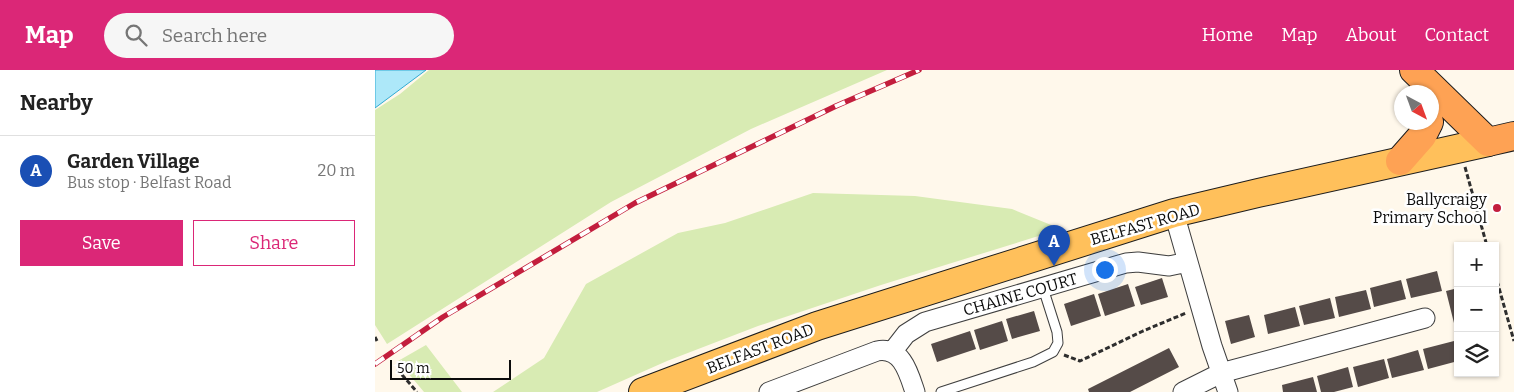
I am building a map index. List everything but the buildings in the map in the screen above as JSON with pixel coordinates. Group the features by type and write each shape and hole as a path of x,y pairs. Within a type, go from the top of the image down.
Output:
{"highway":[{"path":"1421,80 1501,139"},
{"path":"1400,161 1425,130"}],"main road":[{"name":"BELFAST ROAD","path":"643,392 817,326 1174,214 1501,139"}],"street":[{"path":"1174,214 1200,307 1228,392"},
{"name":"CHAINE COURT","path":"892,352 906,334 925,322 1132,262 1169,266 1188,262"},
{"path":"1183,392 1221,373 1425,318"},
{"path":"769,392 877,351 885,350 892,352 899,358 905,367 915,392"}],"lane":[{"path":"941,392 1033,362 1053,352 1059,343 1043,288"}],"path":[{"path":"1460,148 1486,242"},
{"path":"1499,287 1514,341"},
{"path":"1053,352 1081,361 1143,331 1200,307"},
{"path":"375,337 377,341"},
{"path":"397,369 417,392"}],"green space":[{"path":"429,70 887,70 751,129 611,202 387,344 375,325 375,110 400,94"},
{"path":"813,193 915,196 1012,209 1061,229 881,285 758,326 667,361 597,392 493,392 544,358 586,284 678,233 725,223"},
{"path":"426,345 462,392 424,392 398,361"}],"water":[{"path":"375,70 426,70 375,108"}],"railway":[{"path":"375,364 443,317 635,203 836,106 919,70"}],"place":[{"name":"Ballycraigy Primary School","path":"1497,208"},
{"name":"Garden Village","path":"1054,266"}]}
